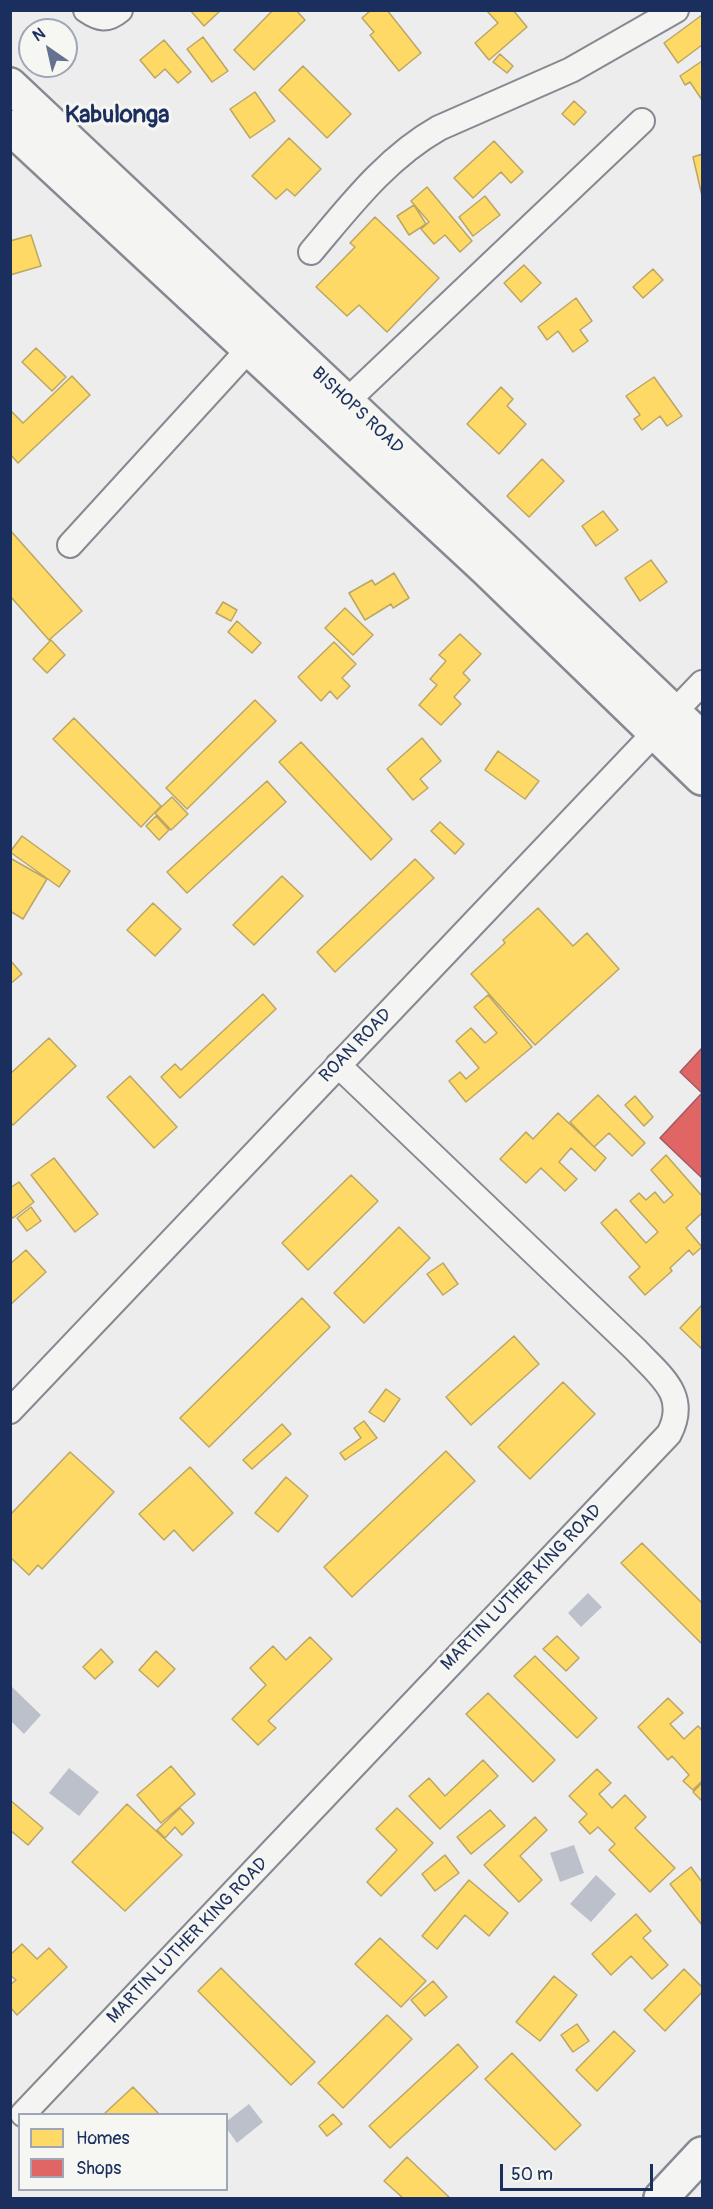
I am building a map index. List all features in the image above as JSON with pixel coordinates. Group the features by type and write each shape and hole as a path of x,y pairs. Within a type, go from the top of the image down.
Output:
{"main road":[{"name":"BISHOPS ROAD","path":"10,85 347,401 664,722 702,778"},
{"name":"BISHOPS ROAD","path":"10,127 485,568 664,722 702,739"},
{"path":"661,2199 702,2154"}],"street":[{"path":"86,10 105,19 112,17 120,10"},
{"path":"311,252 369,184 419,140 439,128 571,70 676,10"},
{"path":"347,401 642,122"},
{"path":"70,545 249,349"},
{"name":"ROAN ROAD","path":"10,1411 702,683"},
{"name":"MARTIN LUTHER KING ROAD","path":"25,2113 669,1434 676,1420 677,1406 672,1390 636,1350 338,1065"}],"shaded area":[{"path":"588,1593 602,1607 581,1627 568,1613"},
{"path":"12,1687 41,1715 24,1734 11,1721"},
{"path":"69,1768 99,1792 79,1816 49,1793"},
{"path":"574,1845 584,1873 560,1882 550,1853"},
{"path":"596,1875 616,1894 591,1922 570,1904"},
{"path":"249,2104 263,2122 237,2143 228,2130 228,2120"}],"building: Homes":[{"path":"190,10 221,10 204,26"},
{"path":"273,10 296,10 305,20 254,70 234,50"},
{"path":"371,10 387,10 421,53 399,71 370,35 374,32 362,18"},
{"path":"513,10 527,27 489,60 475,43 498,23 487,11"},
{"path":"702,15 702,45 678,63 664,43"},
{"path":"203,37 228,71 212,82 187,49"},
{"path":"164,40 191,72 178,83 165,69 155,78 140,60"},
{"path":"500,54 513,66 507,73 493,62"},
{"path":"702,61 702,100 690,82 685,85 680,76"},
{"path":"303,66 351,114 327,138 279,90"},
{"path":"255,92 275,121 250,138 230,109"},
{"path":"574,101 586,112 574,125 562,114"},
{"path":"289,138 321,169 295,196 287,189 276,199 252,176"},
{"path":"494,141 523,172 511,183 501,172 473,198 454,178"},
{"path":"702,154 702,196 693,157"},
{"path":"427,187 472,241 460,252 445,235 434,244 421,229 429,222 411,201"},
{"path":"485,196 500,215 473,236 459,217"},
{"path":"414,205 426,224 409,235 397,216"},
{"path":"375,217 439,278 387,332 359,305 347,316 316,287 355,247 350,243"},
{"path":"31,235 41,266 10,275 10,241"},
{"path":"524,265 541,283 521,302 504,283"},
{"path":"653,269 663,280 643,298 633,287"},
{"path":"576,298 592,321 580,330 588,341 573,352 558,331 547,340 538,327"},
{"path":"36,348 66,377 52,391 22,362"},
{"path":"72,376 90,395 18,463 10,454 10,410 23,423"},
{"path":"654,377 682,416 667,426 660,416 642,430 634,419 640,415 626,396"},
{"path":"501,387 513,399 507,406 526,424 499,454 467,424"},
{"path":"542,459 564,481 529,517 507,496"},
{"path":"603,511 618,530 596,546 582,526"},
{"path":"10,530 82,611 49,640 10,596"},
{"path":"651,560 667,582 640,601 625,578"},
{"path":"394,573 409,598 393,608 391,604 365,620 349,593 372,580 375,585"},
{"path":"223,602 237,610 231,621 216,613"},
{"path":"345,608 373,635 353,655 325,628"},
{"path":"237,621 261,643 252,653 228,632"},
{"path":"460,634 481,654 463,673 470,680 454,697 461,704 441,725 419,705 437,685 430,679 446,661 439,655"},
{"path":"51,640 65,655 47,673 33,659"},
{"path":"334,642 356,664 342,678 350,686 337,699 330,691 321,701 298,677"},
{"path":"255,700 276,721 187,809 166,788"},
{"path":"74,718 161,806 141,827 53,739"},
{"path":"422,738 441,761 420,779 428,788 413,800 387,769"},
{"path":"301,742 392,839 371,860 279,762"},
{"path":"498,751 539,781 525,799 485,770"},
{"path":"267,781 286,802 187,893 167,872"},
{"path":"172,797 188,814 171,830 155,813"},
{"path":"156,816 169,830 159,840 146,826"},
{"path":"440,822 464,844 455,854 431,831"},
{"path":"22,836 70,871 59,887 10,852"},
{"path":"10,858 47,879 23,919 10,911"},
{"path":"415,859 434,878 335,972 317,952"},
{"path":"282,876 303,896 254,945 233,925"},
{"path":"153,903 181,929 155,956 127,930"},
{"path":"538,908 573,946 587,933 619,969 535,1045 471,974"},
{"path":"10,960 22,974 10,984"},
{"path":"263,994 276,1009 180,1098 161,1077 175,1064 181,1070"},
{"path":"488,995 532,1047 466,1102 449,1081 460,1072 466,1079 479,1068 456,1041 471,1028 485,1043 497,1033 474,1007"},
{"path":"49,1038 76,1066 13,1125 10,1122 10,1074"},
{"path":"130,1076 177,1127 154,1148 107,1097"},
{"path":"598,1095 645,1143 632,1156 609,1133 594,1147 570,1122"},
{"path":"635,1096 653,1117 644,1126 625,1105"},
{"path":"558,1113 606,1158 595,1171 571,1148 559,1162 577,1179 565,1191 541,1168 526,1183 500,1159 526,1132 533,1139"},
{"path":"666,1155 702,1196 702,1213 686,1228 702,1247 693,1255 689,1250 670,1268 672,1271 645,1295 629,1277 640,1267 601,1223 616,1209 646,1243 658,1232 630,1201 639,1193 646,1200 655,1192 664,1203 673,1195 651,1170"},
{"path":"54,1158 98,1214 75,1232 31,1175"},
{"path":"351,1175 378,1201 308,1270 282,1243"},
{"path":"19,1182 34,1202 13,1218 10,1215 10,1188"},
{"path":"31,1207 41,1221 27,1231 17,1218"},
{"path":"399,1227 430,1258 364,1323 334,1293"},
{"path":"26,1250 46,1272 10,1305 10,1264"},
{"path":"443,1263 458,1284 443,1295 427,1274"},
{"path":"302,1298 330,1327 209,1447 180,1418"},
{"path":"702,1305 702,1349 680,1328"},
{"path":"514,1336 539,1364 471,1425 446,1397"},
{"path":"563,1382 595,1414 530,1479 498,1447"},
{"path":"386,1389 400,1399 384,1422 369,1412"},
{"path":"364,1421 377,1438 345,1460 340,1453 361,1438 354,1428"},
{"path":"282,1424 291,1434 252,1469 243,1460"},
{"path":"446,1451 475,1481 352,1597 324,1567"},
{"path":"70,1452 114,1492 42,1569 38,1565 29,1575 10,1557 10,1515"},
{"path":"190,1467 233,1513 193,1551 174,1530 164,1540 139,1514"},
{"path":"286,1477 308,1496 278,1532 255,1513"},
{"path":"642,1543 702,1603 702,1644 621,1563"},
{"path":"557,1636 579,1658 566,1671 543,1649"},
{"path":"310,1637 332,1659 268,1721 276,1728 258,1745 232,1719 266,1685 250,1668 273,1646 286,1660"},
{"path":"101,1649 113,1662 95,1679 83,1667"},
{"path":"156,1651 175,1669 158,1687 139,1670"},
{"path":"535,1656 597,1718 577,1738 514,1676"},
{"path":"488,1693 555,1760 533,1782 466,1714"},
{"path":"668,1698 683,1713 670,1724 684,1739 698,1726 702,1730 702,1781 693,1790 683,1781 689,1775 672,1756 668,1760 638,1727"},
{"path":"483,1760 498,1776 440,1829 409,1796 429,1778 445,1796"},
{"path":"171,1766 195,1794 161,1823 137,1795"},
{"path":"597,1769 611,1783 599,1794 612,1808 625,1795 646,1817 635,1828 675,1868 650,1892 609,1850 615,1844 598,1827 590,1834 579,1822 587,1814 569,1796"},
{"path":"702,1783 702,1801 693,1792"},
{"path":"10,1800 43,1828 28,1845 10,1830"},
{"path":"127,1804 182,1855 125,1911 72,1862"},
{"path":"180,1808 194,1823 182,1835 175,1827 165,1838 157,1830"},
{"path":"397,1808 433,1843 381,1896 367,1882 397,1850 376,1829"},
{"path":"490,1810 505,1826 471,1854 457,1837"},
{"path":"535,1817 547,1830 520,1856 542,1880 519,1902 484,1865"},
{"path":"445,1855 459,1873 435,1891 422,1874"},
{"path":"691,1867 702,1882 702,1925 670,1884"},
{"path":"469,1880 508,1913 489,1936 465,1915 437,1949 422,1936"},
{"path":"636,1914 651,1931 643,1938 668,1965 652,1979 631,1956 611,1975 592,1954"},
{"path":"380,1938 426,1981 401,2007 355,1964"},
{"path":"22,1944 37,1959 49,1948 67,1967 17,2015 10,2007 10,1985 16,1980 10,1975 10,1955"},
{"path":"221,1968 315,2062 291,2085 198,1991"},
{"path":"684,1969 702,1987 702,1992 665,2031 644,2010"},
{"path":"554,1976 577,1995 540,2041 516,2022"},
{"path":"433,1981 447,1997 425,2016 411,2000"},
{"path":"387,2015 412,2039 343,2108 318,2083"},
{"path":"577,2024 589,2041 573,2052 561,2035"},
{"path":"614,2031 635,2051 597,2091 576,2070"},
{"path":"458,2044 478,2067 390,2148 369,2126"},
{"path":"512,2053 581,2125 555,2150 485,2079"},
{"path":"133,2087 158,2113 105,2113"},
{"path":"333,2114 342,2124 327,2136 319,2126"},
{"path":"407,2157 450,2198 403,2198 384,2181"}],"building: Shops":[{"path":"702,1048 702,1093 680,1072"},
{"path":"702,1093 702,1178 660,1138"}],"district":[{"name":"Kabulonga","path":"117,116"}]}
